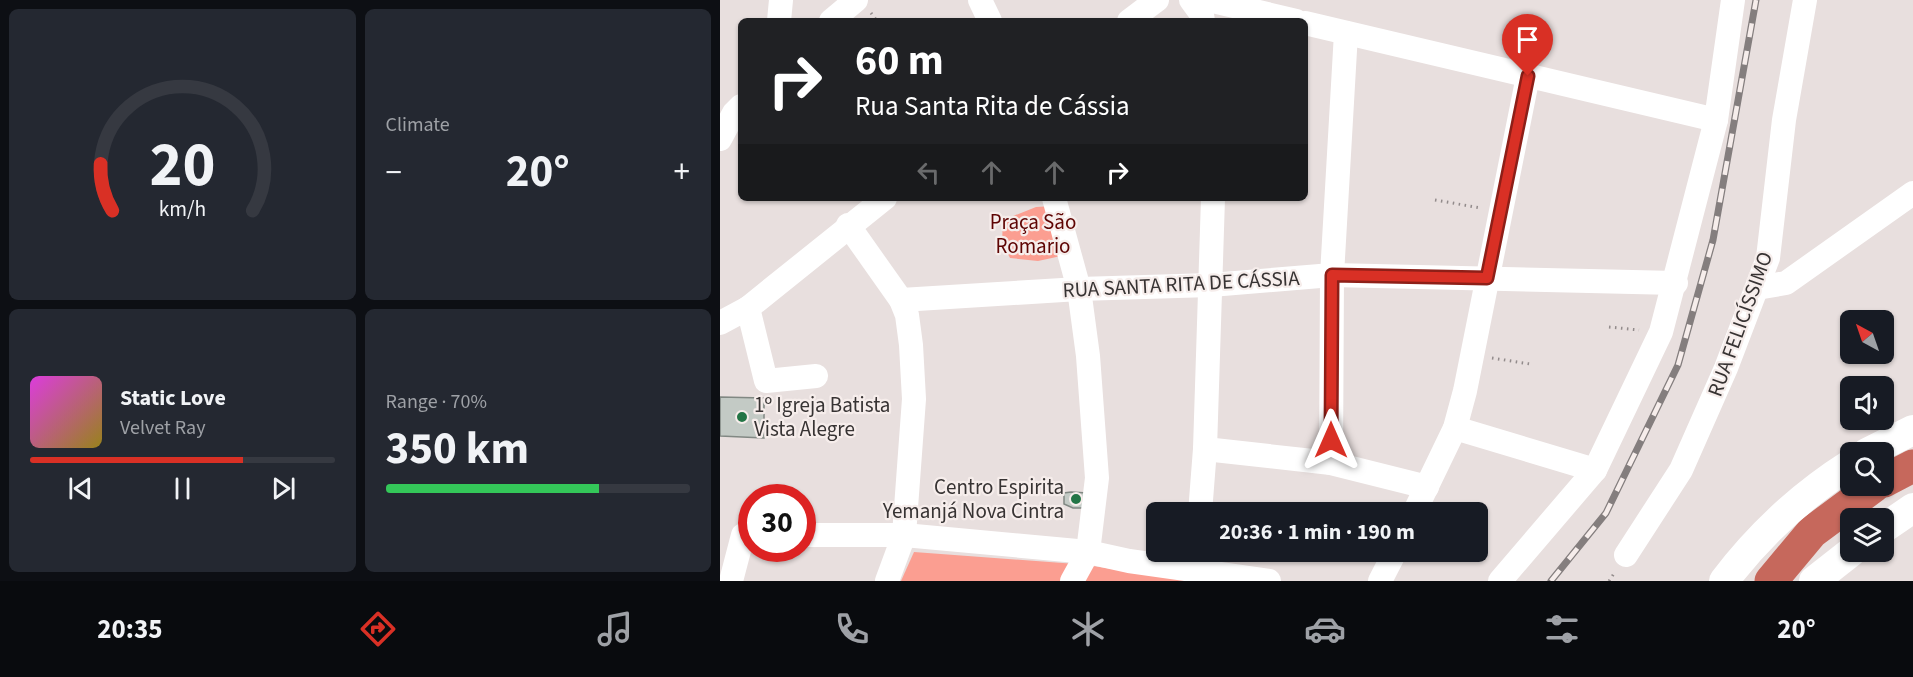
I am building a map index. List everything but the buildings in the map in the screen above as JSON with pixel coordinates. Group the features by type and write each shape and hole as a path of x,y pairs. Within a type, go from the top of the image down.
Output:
{"main road":[{"path":"1889,442 1913,430"},
{"path":"1724,581 1749,548 1820,484 1840,471"},
{"path":"1894,521 1913,508"},
{"path":"1814,581 1840,561"}],"street":[{"path":"779,18 781,0"},
{"path":"835,18 856,0"},
{"path":"980,0 989,18"},
{"path":"1133,18 1157,0"},
{"path":"1191,0 1202,18"},
{"path":"1500,581 1595,470 1661,332 1676,283 1716,120 1733,0"},
{"name":"RUA FELICÍSSIMO","path":"1626,555 1681,470 1726,368 1768,258 1784,120 1805,0"},
{"path":"1221,1 1285,18"},
{"path":"1308,24 1716,120"},
{"path":"1331,464 1332,275 1346,33"},
{"path":"1420,502 1455,429 1528,76"},
{"path":"720,139 738,109"},
{"path":"1756,288 1786,283 1913,193"},
{"path":"720,323 748,308 848,225 881,201"},
{"path":"1055,201 1079,289 1088,356 1097,478 1089,552 1072,581"},
{"path":"1201,502 1205,449 1213,201"},
{"path":"848,225 901,300 908,325 914,399 904,535 888,581"},
{"name":"RUA SANTA RITA DE CÁSSIA","path":"901,300 1079,289 1211,285 1332,275 1676,283"},
{"path":"748,308 766,381 816,376"},
{"path":"1455,429 1595,470"},
{"path":"1205,449 1331,464 1427,488"},
{"path":"731,581 738,534"},
{"path":"816,535 904,535 1089,552 1129,561 1196,567 1269,581"},
{"path":"1380,581 1390,562"}],"path":[{"path":"1435,200 1500,212"},
{"path":"1609,327 1661,332"},
{"path":"1472,355 1530,364"}],"green space":[{"name":"Praça São Romario","path":"1053,206 1061,256 1038,261 1010,258 1002,242 1003,220 1036,207"},
{"path":"914,552 1076,564 1066,581 901,581"},
{"path":"1093,566 1190,581 1084,581"}],"waterway":[{"path":"1894,476 1913,466"},
{"path":"1771,581 1812,532 1861,496"}],"railway":[{"path":"1551,581 1606,513 1678,365 1713,240 1756,0"}],"place":[{"name":"1º Igreja Batista Vista Alegre","path":"742,417"},
{"name":"Centro Espirita Yemanjá Nova Cintra","path":"1076,499"}],"route":[{"path":"1331,440 1332,275 1487,278 1528,76"}]}
